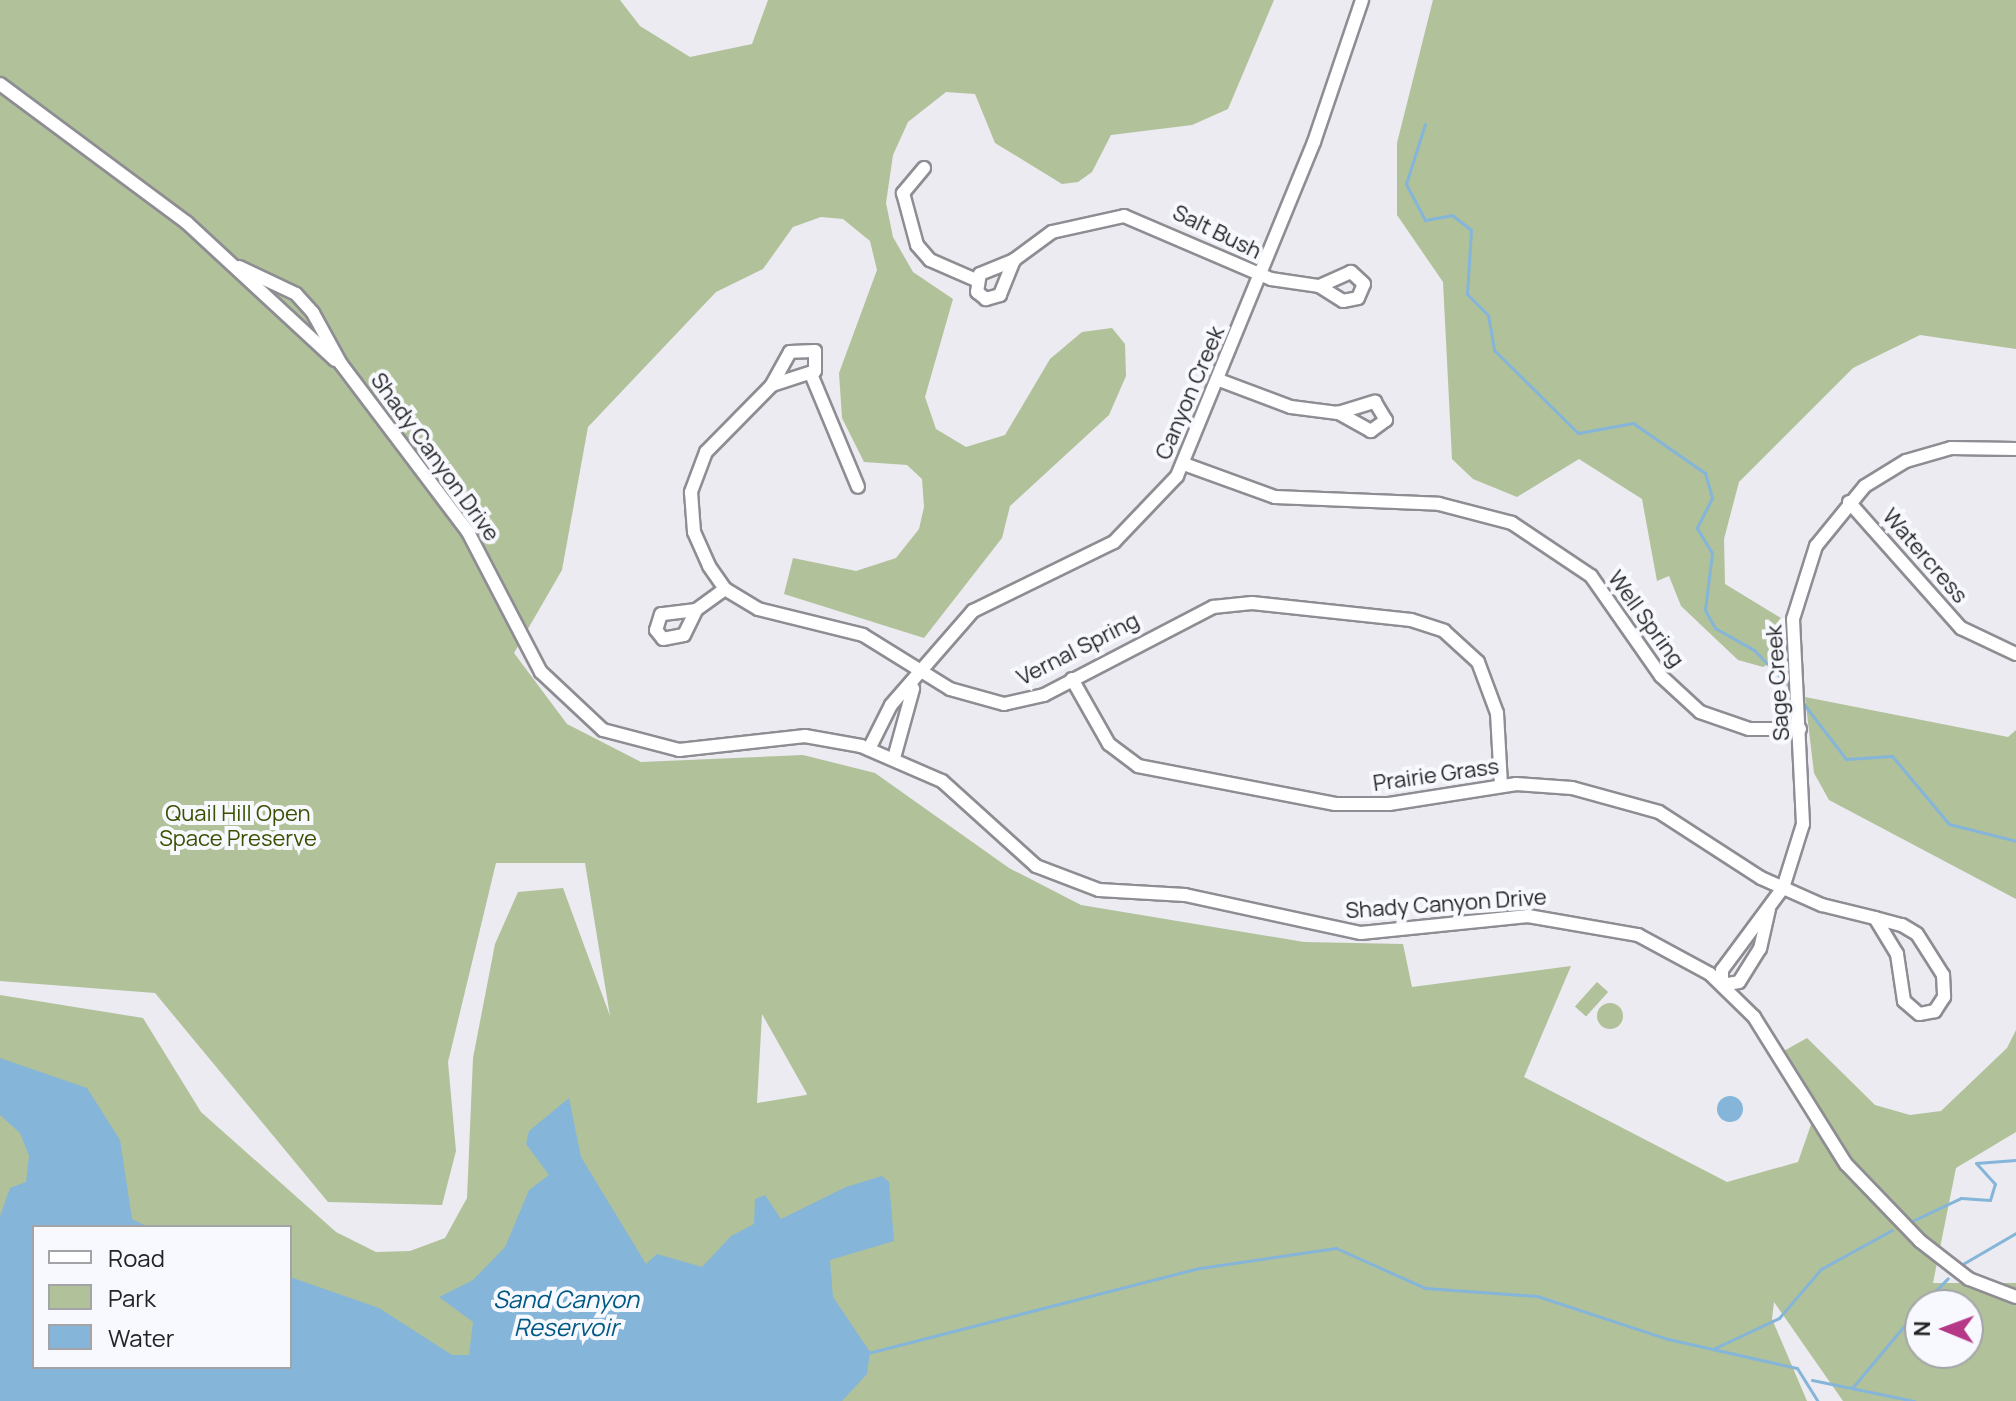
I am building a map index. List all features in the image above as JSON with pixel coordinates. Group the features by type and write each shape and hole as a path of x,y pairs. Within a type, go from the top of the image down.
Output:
{"street":[{"name":"Canyon Creek","path":"869,749 890,707 913,689 986,601 1114,542 1157,503 1184,464 1219,380 1362,0"},
{"path":"0,84 239,267 296,331 341,364"},
{"path":"924,168 903,193 917,245 930,260 976,280 981,296 1000,295 1014,260"},
{"name":"Salt Bush","path":"976,280 1069,225 1124,216 1190,239 1259,274 1319,286"},
{"path":"239,267 296,294 341,364"},
{"path":"696,610 725,589 700,549 691,492 716,438 772,385 799,346 817,355 811,374 858,487"},
{"name":"Shady Canyon Drive","path":"341,364 468,532 541,672 577,713 657,748 805,736 869,749 942,781 1036,866 1078,885 1185,895 1361,933 1528,916 1586,921 1671,950 1722,985 1784,1056 1869,1192 1943,1264 2016,1297"},
{"path":"772,385 811,374"},
{"path":"1219,380 1291,407 1338,413"},
{"name":"Sage Creek","path":"1769,909 1760,949 1739,982 1722,985 1722,970 1783,888 1803,824 1798,591 1816,546 1849,502 1883,473 1930,452 2016,449"},
{"name":"Well Spring","path":"1184,464 1275,497 1439,504 1526,529 1606,592 1661,676 1691,706 1736,727 1800,729"},
{"name":"Watercress","path":"1849,502 1943,612 1977,638 2016,654"},
{"name":"Vernal Spring","path":"725,589 774,615 863,635 987,704 1026,702 1213,607 1252,603 1411,620 1444,631 1478,662 1497,713 1501,784"},
{"name":"Prairie Grass","path":"1072,679 1109,744 1138,766 1362,806 1501,784 1572,788 1659,812 1783,888 1902,925 1930,948 1945,987 1935,1011 1919,1014 1904,1001 1897,954 1875,918"},
{"name":"Canyon Creek","path":"894,758 910,716 913,689"},
{"path":"890,707 910,716"},
{"path":"1743,941 1760,949"}],"green space":[{"name":"Quail Hill Open Space Preserve","path":"0,0 620,0 640,26 690,57 752,44 768,0 1274,0 1228,109 1192,125 1111,135 1092,172 1078,182 1062,184 995,143 975,94 946,92 908,122 893,155 886,203 893,237 913,272 953,299 925,397 936,429 966,447 1005,435 1050,359 1082,332 1112,328 1125,344 1126,376 1109,415 1010,506 1002,538 924,638 784,594 793,558 856,571 896,558 919,529 924,507 922,479 907,465 864,462 842,418 839,373 877,270 870,241 843,219 821,217 793,227 763,269 716,292 588,427 562,570 514,653 567,724 641,762 803,755 875,773 1009,868 1081,905 1304,942 1403,944 1412,987 1571,966 1524,1077 1727,1182 1798,1162 1815,1113 1782,1052 1807,1038 1875,1105 1910,1115 1941,1111 2007,1048 2016,1030 2016,1132 1956,1168 1933,1283 2016,1283 2016,1401 1843,1401 1774,1302 1772,1319 1807,1401 0,1401 0,995 143,1018 201,1112 336,1232 376,1252 410,1251 445,1238 467,1198 473,1058 495,944 518,892 563,888 610,1016 585,863 496,863 448,1062 456,1151 442,1205 328,1202 155,993 0,981","holes":["762,1014 807,1094 757,1103"]},
{"path":"1433,0 2016,0 2016,349 1920,335 1853,368 1739,482 1724,539 1725,584 1781,618 1778,659 1763,667 1738,660 1681,606 1669,576 1657,581 1642,499 1579,459 1517,497 1473,479 1452,459 1443,282 1397,215 1397,143"},
{"path":"1805,697 2008,737 2016,730 2016,899 1829,800 1814,773"},
{"path":"1597,982 1608,992 1586,1017 1575,1007"},
{"path":"1610,1003 1619,1007 1623,1016 1619,1025 1610,1029 1601,1025 1597,1016 1601,1007"}],"water":[{"name":"Sand Canyon Reservoir","path":"0,1058 87,1088 120,1140 132,1219 144,1225 32,1225 32,1369 292,1369 292,1278 379,1308 452,1355 469,1355 473,1322 439,1297 473,1280 505,1247 529,1190 549,1175 526,1144 529,1131 569,1098 581,1157 646,1264 657,1254 702,1267 731,1236 754,1224 755,1199 765,1195 781,1219 846,1187 882,1176 889,1182 894,1241 830,1260 833,1297 870,1352 867,1374 842,1401 0,1401 0,1216 10,1188 26,1182 29,1156 20,1133 0,1115"},
{"path":"1730,1096 1739,1100 1743,1109 1739,1118 1730,1122 1721,1118 1717,1109 1721,1100"}],"waterway":[{"path":"1425,124 1406,184 1425,220 1452,215 1471,230 1467,294 1488,315 1494,350 1578,433 1633,423 1705,473 1712,498 1697,528 1712,553 1705,610 1715,628 1754,650 1791,688"},
{"path":"1803,703 1846,759 1892,756 1949,824 2016,841"},
{"path":"1910,1222 1961,1198 1990,1200 1995,1184 1976,1163 2016,1160"},
{"path":"1715,1348 1779,1318 1821,1269 1892,1230"},
{"path":"1961,1265 2016,1233"},
{"path":"868,1353 1200,1268 1336,1248 1425,1288 1537,1296 1668,1339 1797,1368 1818,1401"},
{"path":"1937,1289 1948,1278"},
{"path":"1852,1388 1904,1326"},
{"path":"1812,1380 1914,1401"}]}
